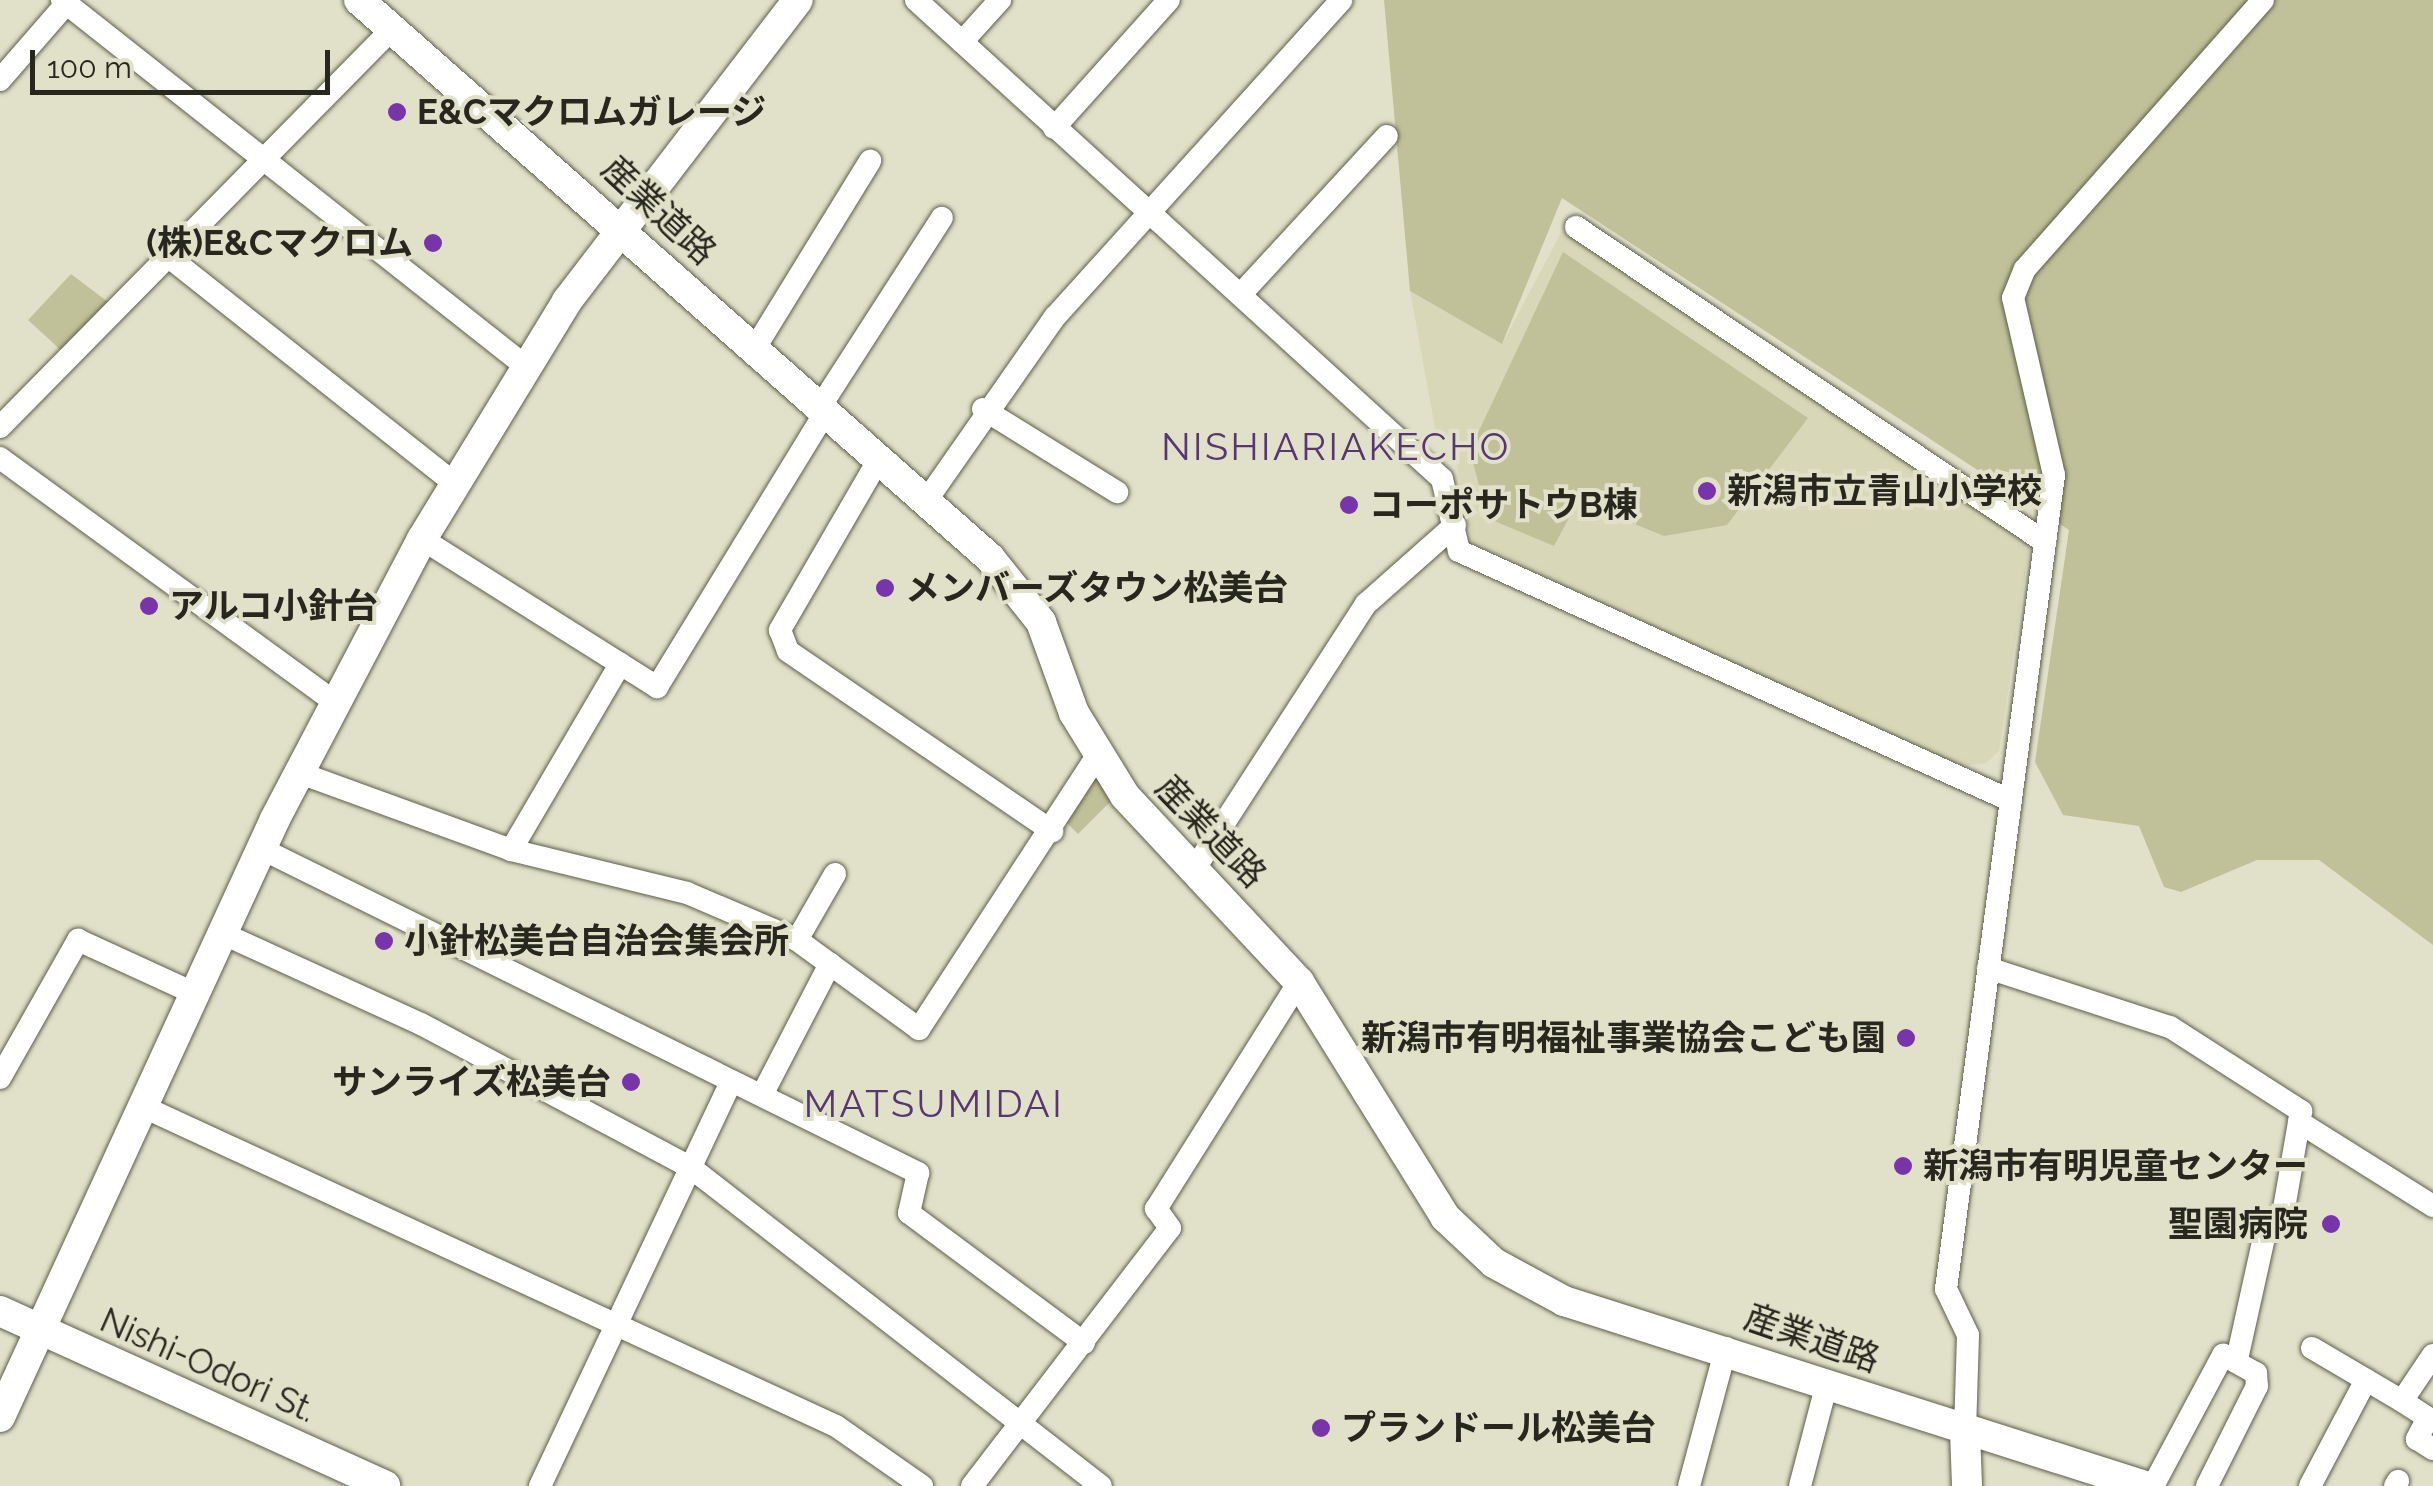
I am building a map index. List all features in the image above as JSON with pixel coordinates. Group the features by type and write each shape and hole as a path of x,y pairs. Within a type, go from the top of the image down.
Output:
{"street":[{"name":"産業道路","path":"360,0 623,226 990,558 1041,622 1099,754 1125,796 1197,865 1299,982 1445,1217 1494,1263 1564,1301 1726,1348 1965,1431 2143,1486"},
{"path":"0,1416 228,936 262,849 454,482 524,366 623,226 798,0"},
{"path":"916,0 1054,128 1152,208 1442,479 1459,550 2005,798"},
{"path":"962,42 1000,0"},
{"path":"1054,128 1169,0"},
{"path":"926,500 982,410 1152,208 1341,0"},
{"path":"1967,1486 1968,1335 1946,1290 1988,968 2005,798 2054,475 2013,298 2024,269 2263,0"},
{"path":"0,80 64,2 258,161 524,366"},
{"path":"0,427 165,254 394,27"},
{"path":"1242,294 1386,136"},
{"path":"755,348 870,162"},
{"path":"422,539 657,687 942,218"},
{"path":"1576,227 2045,542"},
{"path":"165,254 454,482"},
{"path":"982,410 1117,492"},
{"path":"0,458 337,704"},
{"path":"879,459 780,630 788,652 1052,831"},
{"path":"1197,865 1366,604 1454,525"},
{"path":"510,850 620,664"},
{"path":"300,773 510,850 686,893 796,940 919,1029 1099,754"},
{"path":"262,849 918,1173 908,1213 1084,1344"},
{"path":"796,940 835,874"},
{"path":"228,936 421,1024 690,1167 1101,1486"},
{"path":"0,1078 78,940 198,995"},
{"path":"762,1095 830,964"},
{"path":"1988,968 2170,1027 2301,1111 2283,1214 2264,1233 2237,1359"},
{"path":"972,1486 1170,1228 1156,1209 1299,982"},
{"path":"540,1486 732,1082"},
{"path":"148,1109 836,1426 922,1486"},
{"path":"2299,1122 2433,1206"},
{"name":"Nishi-Odori St.","path":"0,1311 385,1486"},
{"path":"1689,1486 1726,1348"},
{"path":"2312,1348 2428,1418 2417,1439 2433,1449"},
{"path":"2154,1486 2223,1354 2256,1373 2256,1386 2207,1486"},
{"path":"2402,1401 2432,1358"},
{"path":"2310,1486 2366,1380"},
{"path":"1800,1486 1827,1383"}],"shaded area":[{"path":"1384,0 2433,0 2433,945 2319,860 2257,860 2181,892 2164,887 2139,826 2063,815 2035,762 2069,530 1562,198 1502,344 1410,291"},
{"name":"新潟市立青山小学校","path":"1562,231 2030,543 1999,751 1986,763 1960,766 1472,543 1451,436 1437,439 1410,291 1502,344"},
{"path":"1563,252 1808,418 1727,525 1664,536 1578,501 1554,546 1487,518 1470,450"},
{"path":"71,274 108,302 64,353 28,320"},
{"path":"1098,774 1117,795 1078,834 1064,820"}],"place":[{"name":"E&Cマクロムガレージ","path":"397,112"},
{"name":"(株)E&Cマクロム","path":"433,243"},
{"name":"新潟市立青山小学校","path":"1707,491"},
{"name":"コーポサトウB棟","path":"1349,505"},
{"name":"メンバーズタウン松美台","path":"885,588"},
{"name":"アルコ小針台","path":"149,606"},
{"name":"小針松美台自治会集会所","path":"384,941"},
{"name":"新潟市有明福祉事業協会こども園","path":"1906,1038"},
{"name":"サンライズ松美台","path":"631,1082"},
{"name":"新潟市有明児童センター","path":"1903,1166"},
{"name":"聖園病院","path":"2331,1224"},
{"name":"プランドール松美台","path":"1321,1428"}],"district":[{"name":"NISHIARIAKECHO","path":"1336,447"},
{"name":"MATSUMIDAI","path":"934,1104"}]}
